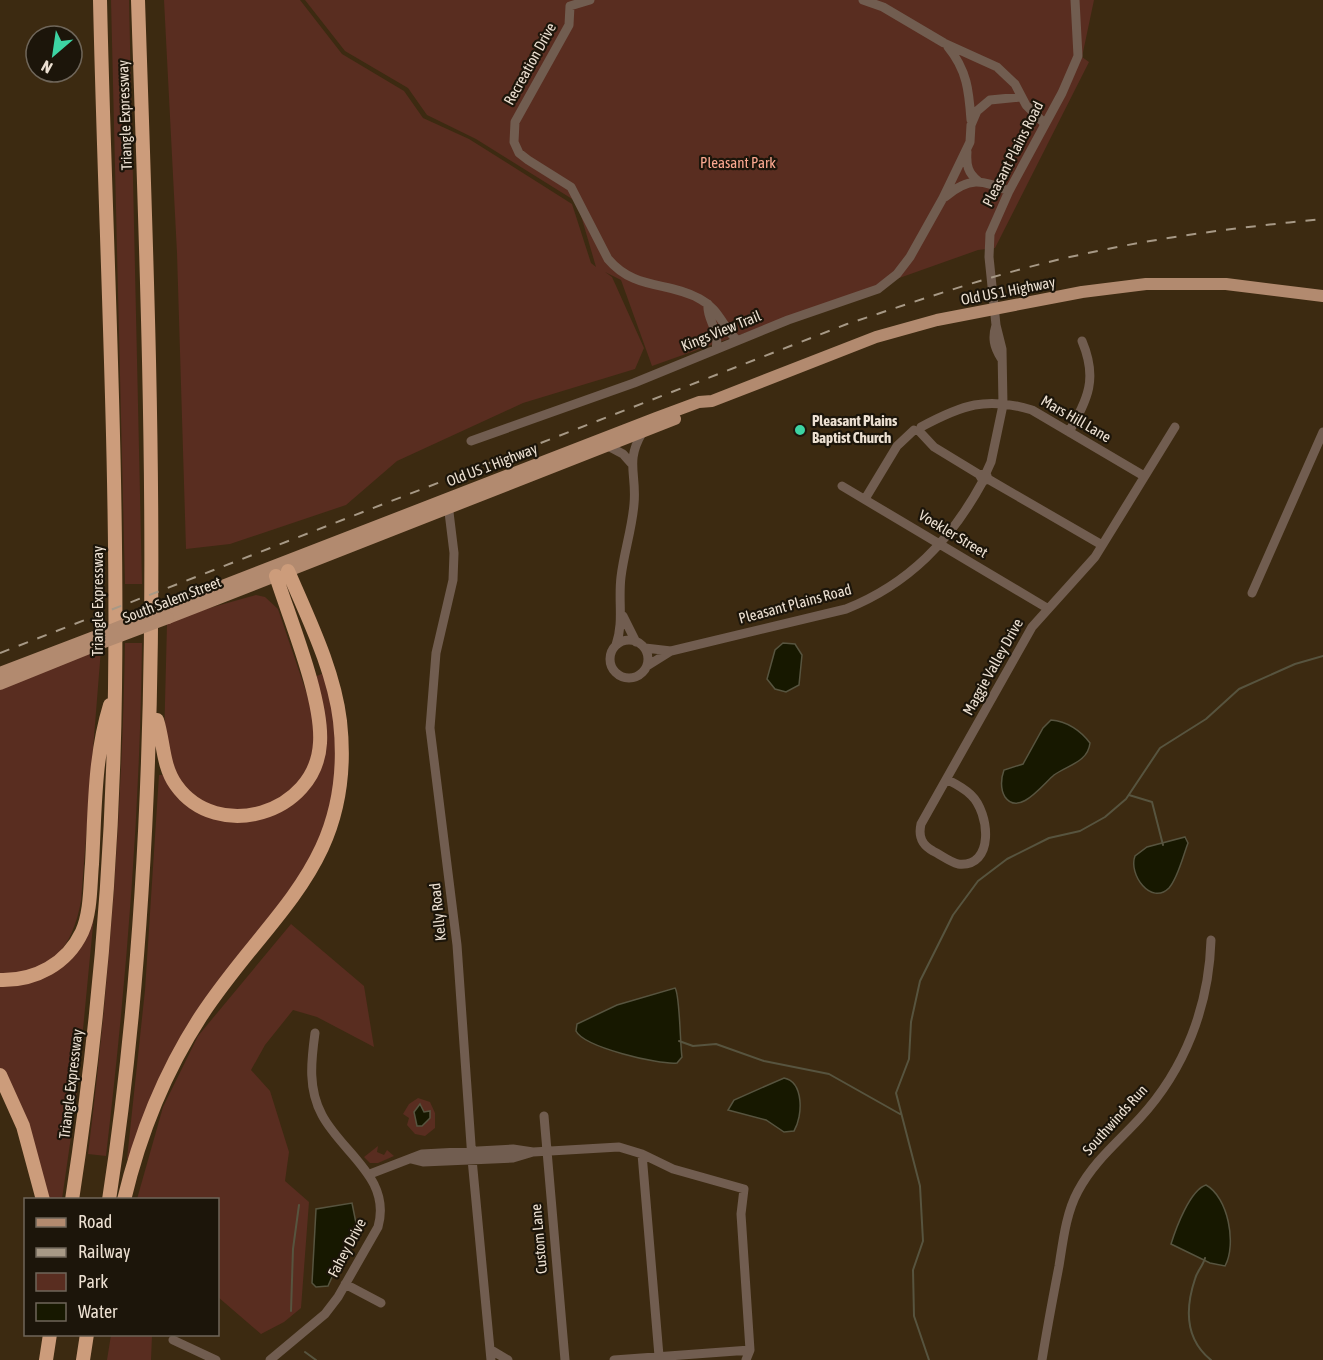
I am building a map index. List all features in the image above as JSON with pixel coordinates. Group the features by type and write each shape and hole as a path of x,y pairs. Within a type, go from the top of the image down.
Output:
{"highway":[{"name":"Triangle Expressway","path":"72,1198 99,984 109,835 115,689 115,554 100,0"},
{"name":"Triangle Expressway","path":"109,1198 138,957 147,827 151,567 147,280 138,0"},
{"path":"149,702 158,723 160,743 169,773 177,786 202,807 219,814 251,816 277,807 297,793 309,777 316,761 320,727 280,569"},
{"path":"125,1198 141,1138 168,1072 221,988 302,887 326,839 335,808 341,754 336,699 280,569"},
{"path":"0,980 23,980 53,966 66,955 83,930 89,896 101,737 115,689"},
{"path":"0,1075 23,1126 42,1198"},
{"path":"46,1360 50,1336"},
{"path":"83,1360 87,1336"}],"main road":[{"name":"Old US 1 Highway","path":"280,569 667,414 699,402 712,400 876,337 937,320 1146,284 1226,284 1323,296"},
{"name":"Old US 1 Highway","path":"448,503 608,446 702,408 712,400"},
{"name":"South Salem Street","path":"0,684 99,640 280,569"},
{"name":"South Salem Street","path":"0,673 99,640"}],"street":[{"name":"Recreation Drive","path":"590,0 570,6 569,25 515,122 514,142 519,153 571,187 608,259 614,266 639,282 691,295 715,308 737,340"},
{"path":"863,0 896,14 944,43 997,67 1015,84 1021,98 1045,124"},
{"name":"Pleasant Plains Road","path":"648,666 671,651 846,609 870,599 919,567 968,510 984,477 998,435 1004,405 1001,358 995,349 993,334 996,325 989,257 990,234 1009,191 1078,56 1075,0"},
{"path":"944,43 960,61 968,82 972,123"},
{"name":"Kings View Trail","path":"978,181 971,174 966,162 972,123 977,111 990,100 1021,98"},
{"name":"Kings View Trail","path":"471,441 634,383 737,340 878,289 897,274 910,257 968,147"},
{"path":"943,198 953,190 978,181 1009,191"},
{"path":"708,304 707,310 718,337 716,349"},
{"path":"1069,432 1084,406 1090,386 1090,359 1082,341"},
{"name":"Mars Hill Lane","path":"865,499 897,446 918,429 978,402 1032,410 1144,476"},
{"name":"Maggie Valley Drive","path":"948,780 971,795 985,821 985,844 976,858 965,864 954,863 929,849 921,840 919,832 921,825 1022,643 1047,608 1077,580 1102,545 1175,427"},
{"path":"918,429 934,447 1102,545"},
{"path":"616,645 628,640 636,642 645,648 648,666 634,678 621,677 610,662 622,614 621,574 635,493 631,463 642,432"},
{"path":"1252,593 1323,432"},
{"path":"608,446 623,454 631,463"},
{"name":"Voekler Street","path":"842,486 1047,608"},
{"name":"Kelly Road","path":"448,503 453,580 433,673 430,728 457,945 471,1155 491,1360"},
{"path":"622,614 636,642"},
{"name":"Pleasant Plains Road","path":"645,648 671,651"},
{"name":"Southwinds Run","path":"1042,1360 1068,1220 1077,1193 1092,1167 1153,1103 1186,1050 1207,986 1211,940"},
{"name":"Fahey Drive","path":"270,1360 325,1314 378,1227 381,1216 377,1190 370,1174 322,1116 313,1090 310,1066 315,1033"},
{"name":"Custom Lane","path":"544,1116 565,1360"},
{"path":"370,1174 422,1154 471,1155 513,1149 533,1152 619,1147 642,1154 673,1169 744,1189 741,1214 750,1350 746,1360"},
{"path":"642,1154 659,1356"},
{"path":"345,1284 381,1303"},
{"name":"Kelly Road","path":"486,1360 487,1325"},
{"path":"173,1340 202,1356 216,1360"},
{"path":"491,1350 508,1360"},
{"path":"614,1360 750,1350"}],"green space":[{"path":"111,0 129,0 142,584 125,584"},
{"name":"Pleasant Park","path":"164,0 300,0 342,54 404,91 423,118 469,139 572,204 591,263 596,267 577,202 476,139 427,115 408,88 345,51 305,0 1094,0 1082,57 1089,62 995,248 978,250 652,366 621,280 605,272 612,277 644,348 635,369 523,403 397,461 346,505 230,544 186,549 177,253"},
{"path":"256,595 265,597 278,609 313,712 316,744 306,776 282,801 235,813 204,803 180,783 164,742 167,624 195,612"},
{"path":"125,643 142,643 141,707 126,964 106,1156 88,1154 113,899 121,771"},
{"path":"101,649 81,901 77,918 65,945 46,964 18,974 0,976 0,688"},
{"path":"324,673 334,714 337,763 329,814 308,869 228,974 130,1159 127,1159 145,990 159,775 165,775 174,790 252,821 321,763 312,678"},
{"path":"92,914 94,915 76,1102 62,1198 47,1198 8,1081 0,1068 0,984 41,979"},
{"path":"291,924 364,986 374,1047 317,1017 293,1010 265,1045 251,1070 270,1091 289,1152 285,1181 309,1202 301,1308 284,1322 261,1334 219,1298 219,1198 137,1198 163,1107 198,1036"},
{"path":"418,1098 430,1102 435,1113 435,1128 425,1136 415,1134 407,1125 409,1118 403,1114 409,1104"},
{"path":"378,1146 377,1152 384,1155 387,1150 394,1156 378,1163 370,1163 364,1157"},
{"path":"111,1336 152,1336 151,1360 107,1360"}],"water":[{"path":"783,643 795,644 802,655 799,685 786,692 775,689 767,679 775,650"},
{"path":"1051,720 1063,722 1082,734 1090,743 1086,755 1054,775 1031,797 1017,803 1011,802 1002,791 1004,770 1023,764 1043,728"},
{"path":"1185,837 1188,843 1172,884 1162,893 1148,891 1138,879 1135,871 1135,856 1147,847"},
{"path":"675,988 682,1057 677,1063 654,1061 606,1049 582,1037 576,1031 577,1024 617,1005"},
{"path":"784,1078 795,1086 800,1100 799,1117 794,1131 784,1132 766,1120 728,1110 734,1100"},
{"path":"420,1104 424,1112 430,1111 430,1118 422,1126 417,1126 414,1112"},
{"path":"1206,1185 1220,1200 1228,1222 1230,1246 1225,1266 1210,1263 1171,1244 1189,1202 1200,1188"},
{"path":"352,1203 356,1223 328,1286 316,1287 312,1283 316,1209"}],"waterway":[{"path":"929,1360 914,1316 913,1270 923,1241 920,1186 896,1093 909,1059 911,1022 920,981 953,915 978,881 1007,859 1049,838 1080,831 1105,817 1126,799 1160,748 1206,719 1239,689 1295,664 1323,656"},
{"path":"1129,795 1152,802 1163,845"},
{"path":"679,1041 693,1046 716,1044 764,1061 829,1074 900,1114"},
{"path":"291,1311 293,1249 299,1205"},
{"path":"1205,1258 1192,1290 1189,1323 1196,1343 1211,1360"},
{"path":"305,1352 316,1360"}],"railway":[{"path":"0,653 847,324 904,305 1020,269 1109,249 1200,233 1323,219"}],"place":[{"name":"Pleasant Plains Baptist Church","path":"800,430"}]}
